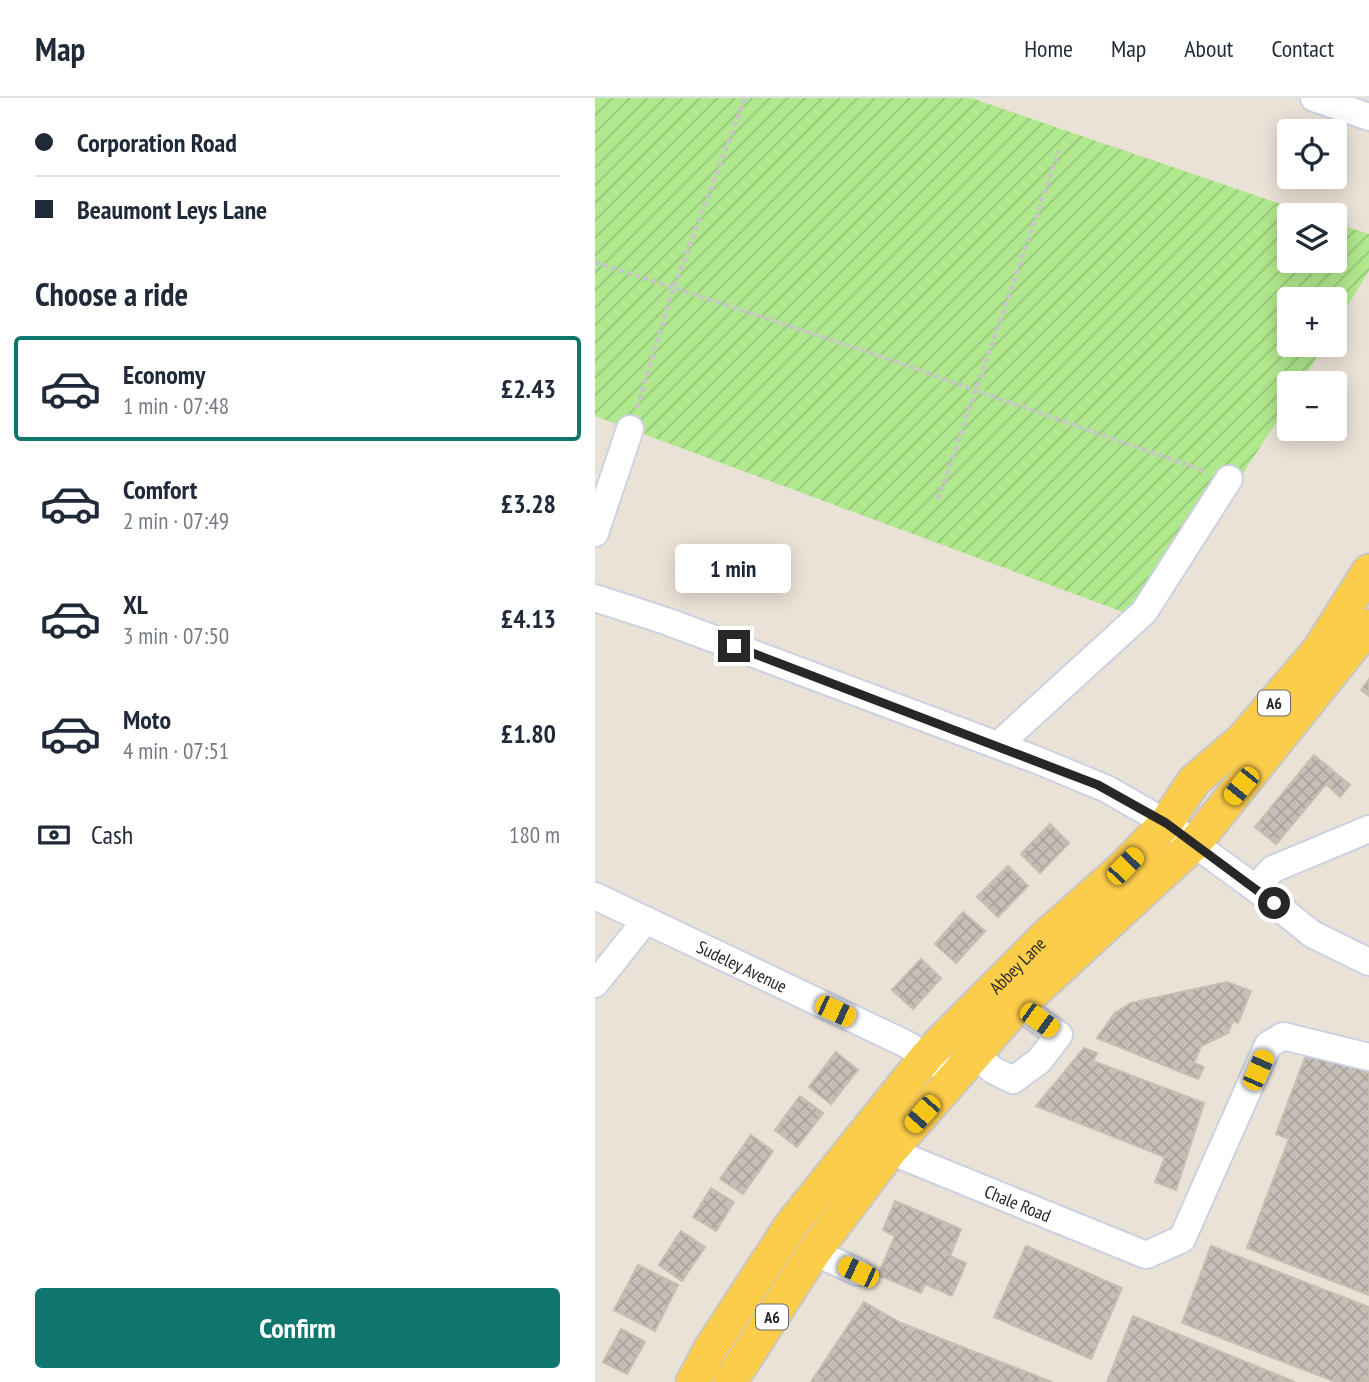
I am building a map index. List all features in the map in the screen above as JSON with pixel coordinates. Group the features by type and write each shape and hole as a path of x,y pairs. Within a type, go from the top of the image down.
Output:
{"main road":[{"name":"Abbey Lane","path":"693,1382 711,1348 792,1224 927,1056 1046,936 1125,866 1166,823 1194,781 1243,738 1319,650 1369,572"},
{"name":"Abbey Lane","path":"730,1382 814,1252 890,1151 1019,1006 1194,844 1369,626"}],"street":[{"path":"1314,98 1369,117"},
{"path":"595,533 630,429"},
{"path":"998,745 1144,612 1229,479"},
{"path":"595,598 666,621 1098,785 1166,823 1255,888 1312,934 1369,962"},
{"path":"1255,888 1273,869 1369,829"},
{"name":"Sudeley Avenue","path":"595,896 927,1056 964,1066 993,1070 1013,1080 1039,1061 1059,1035 1019,1006"},
{"path":"595,984 646,920"},
{"name":"Chale Road","path":"890,1151 1146,1255 1182,1239 1268,1045 1283,1036 1369,1057"},
{"path":"814,1252 858,1272"}],"path":[{"path":"630,429 673,290 745,98"},
{"path":"938,499 1059,151"},
{"path":"595,262 673,290 865,351 1229,479"}],"green space":[{"path":"595,98 971,98 1278,203 1277,273 1347,273 1347,227 1369,234 1369,271 1347,307 1347,287 1277,287 1277,357 1317,357 1308,371 1277,371 1277,421 1147,621 595,416"}],"building":[{"path":"1369,679 1369,696 1361,690"},
{"path":"1314,755 1350,785 1340,797 1326,784 1276,844 1255,827"},
{"path":"1050,824 1069,843 1040,873 1021,854"},
{"path":"1008,866 1028,886 998,917 977,897"},
{"path":"963,912 985,931 956,963 935,944"},
{"path":"921,959 941,978 913,1009 892,990"},
{"path":"1227,982 1251,991 1238,1023 1233,1021 1228,1033 1201,1046 1194,1063 1204,1067 1198,1079 1097,1038 1115,1013 1131,1003"},
{"path":"1084,1048 1097,1053 1093,1061 1204,1103 1176,1190 1155,1182 1165,1157 1036,1106"},
{"path":"1308,1050 1369,1073 1369,1295 1247,1248 1289,1139 1276,1134"},
{"path":"836,1052 858,1070 831,1104 809,1087"},
{"path":"800,1096 823,1113 797,1147 775,1130"},
{"path":"751,1135 773,1151 743,1194 720,1179"},
{"path":"711,1188 734,1202 716,1231 693,1217"},
{"path":"895,1201 961,1229 950,1256 966,1263 952,1296 925,1284 921,1293 878,1275 895,1236 883,1230"},
{"path":"681,1231 705,1247 682,1281 659,1265"},
{"path":"1026,1246 1122,1288 1091,1359 994,1317"},
{"path":"1211,1246 1369,1307 1369,1382 1336,1382 1182,1323"},
{"path":"638,1265 678,1285 655,1331 614,1310"},
{"path":"864,1302 901,1323 1052,1382 811,1382"},
{"path":"1133,1316 1295,1382 1107,1382"},
{"path":"621,1329 645,1342 627,1374 603,1362"}],"route":[{"path":"734,646 1098,785 1166,823 1274,903"}]}
